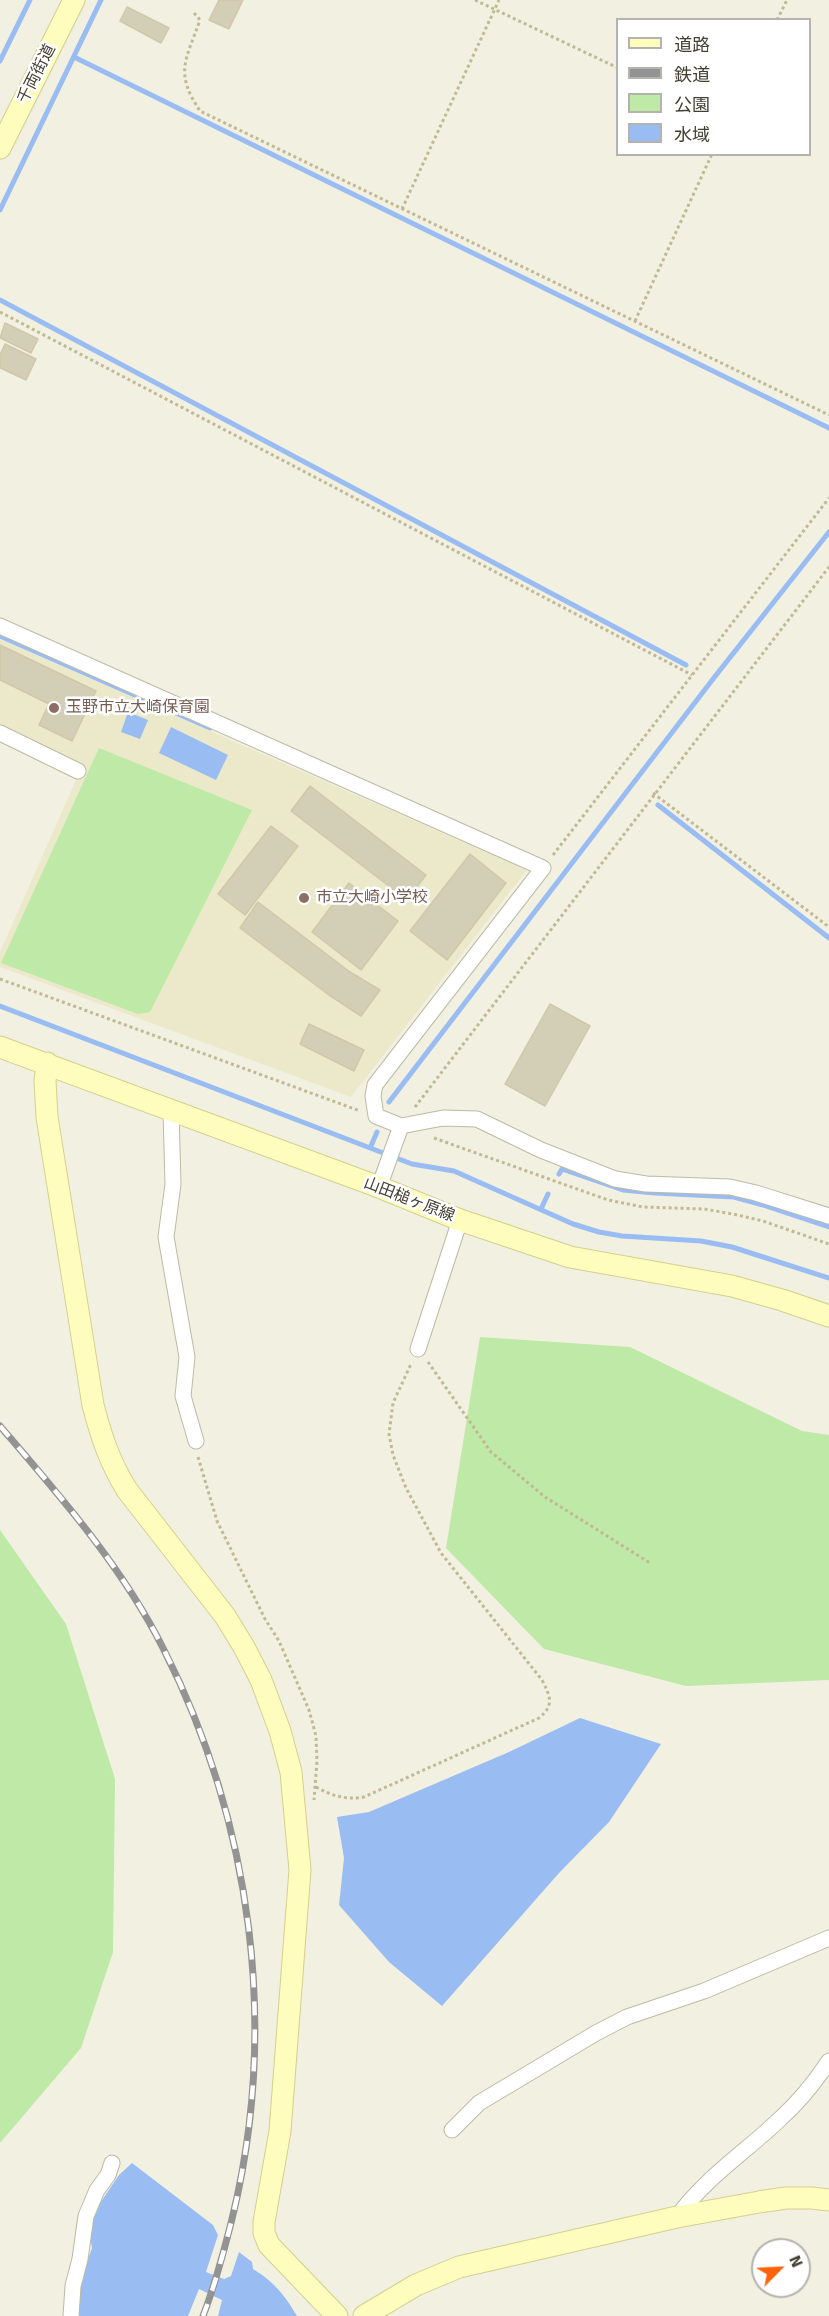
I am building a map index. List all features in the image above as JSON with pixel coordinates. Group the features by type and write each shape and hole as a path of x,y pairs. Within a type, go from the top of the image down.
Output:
{"street":[{"name":"千両街道","path":"0,148 74,0"},
{"path":"0,626 543,868 375,1085 373,1096 376,1116 399,1132"},
{"path":"0,734 78,771"},
{"name":"山田槌ヶ原線","path":"0,1047 379,1187 460,1220 570,1257 732,1286 829,1316"},
{"path":"46,1063 47,1118 93,1405 103,1443 114,1470 126,1490 225,1616 244,1647 261,1680 280,1731 291,1772 297,1816 300,1870 280,2131 264,2233 269,2245 337,2316"},
{"path":"171,1112 173,1184 166,1237 187,1357 183,1396 196,1441"},
{"path":"399,1132 443,1118 477,1119 541,1150 615,1179 646,1184 730,1187 829,1216"},
{"path":"379,1187 399,1132"},
{"path":"418,1349 460,1220"},
{"path":"452,2130 479,2103 596,2033 627,2018 704,1991 829,1938"},
{"path":"677,2217 691,2198 789,2111 829,2061"},
{"path":"71,2316 73,2286 80,2259 86,2216 112,2163"},
{"path":"364,2316 416,2285 459,2267 677,2217 786,2198 829,2200"}],"path":[{"path":"475,0 616,67"},
{"path":"402,209 499,0"},
{"path":"778,18 787,0"},
{"path":"195,13 200,20 183,68 189,94 200,111 829,416"},
{"path":"635,321 711,156"},
{"path":"0,312 692,675"},
{"path":"543,868 829,498"},
{"path":"399,1132 829,567"},
{"path":"654,794 829,927"},
{"path":"0,979 376,1116"},
{"path":"316,1787 338,1797 352,1799 364,1797 539,1718 547,1711 550,1703 549,1693 542,1680 441,1553 415,1506 393,1455 389,1434 393,1403 418,1349 491,1452 545,1497 650,1563"},
{"path":"196,1441 194,1446 217,1521 265,1619 279,1641 306,1702 316,1736 316,1787 313,1809"}],"shaded area":[{"path":"0,639 527,870 351,1097 0,967 0,952 83,764 0,725"}],"green space":[{"path":"99,748 252,810 150,1012 138,1014 1,963"},
{"path":"480,1337 630,1347 802,1431 829,1435 829,1680 686,1686 544,1649 446,1548"},
{"path":"0,1530 66,1624 115,1779 113,1952 81,2048 0,2143"}],"water":[{"path":"128,712 148,720 140,739 121,732"},
{"path":"171,727 228,755 216,780 159,753"},
{"path":"580,1718 661,1744 609,1822 559,1873 442,2006 389,1962 339,1905 344,1858 337,1817 369,1812 509,1752"},
{"path":"132,2163 213,2225 218,2235 206,2272 224,2279 231,2276 239,2252 252,2262 253,2269 278,2289 297,2316 218,2316 222,2300 199,2289 188,2316 79,2316 79,2285 92,2248 89,2230 100,2203 119,2175"}],"building":[{"path":"219,0 243,0 229,29 209,20"},
{"path":"127,7 169,28 161,43 120,21"},
{"path":"5,323 38,339 31,353 0,338"},
{"path":"5,344 36,359 26,380 0,368 0,355"},
{"path":"0,645 96,691 72,741 39,725 49,704 0,680"},
{"path":"310,786 426,875 407,900 291,811"},
{"path":"271,826 298,846 245,915 218,894"},
{"path":"470,854 506,883 447,960 410,931"},
{"path":"349,883 398,921 361,970 312,932"},
{"path":"258,902 350,972 380,990 361,1016 329,995 240,928"},
{"path":"550,1004 590,1026 545,1106 505,1084"},
{"path":"309,1024 364,1050 354,1071 300,1044"}],"waterway":[{"path":"0,61 30,0"},
{"path":"0,210 101,0"},
{"path":"74,57 829,428"},
{"path":"0,300 686,665"},
{"path":"389,1102 713,679 829,532"},
{"path":"0,636 210,728"},
{"path":"658,805 829,938"},
{"path":"0,1006 412,1164 454,1171 573,1224 622,1236 701,1241 732,1247 829,1278"},
{"path":"371,1146 377,1132"},
{"path":"559,1174 562,1169 623,1190 734,1197 829,1227"},
{"path":"541,1209 548,1194"}],"railway":[{"path":"0,1426 88,1532 129,1588 147,1618 193,1715 218,1784 236,1855 248,1927 254,2000 254,2073 246,2147 232,2219 203,2316"}],"place":[{"name":"玉野市立大崎保育園","path":"54,708"},
{"name":"市立大崎小学校","path":"304,898"}]}
